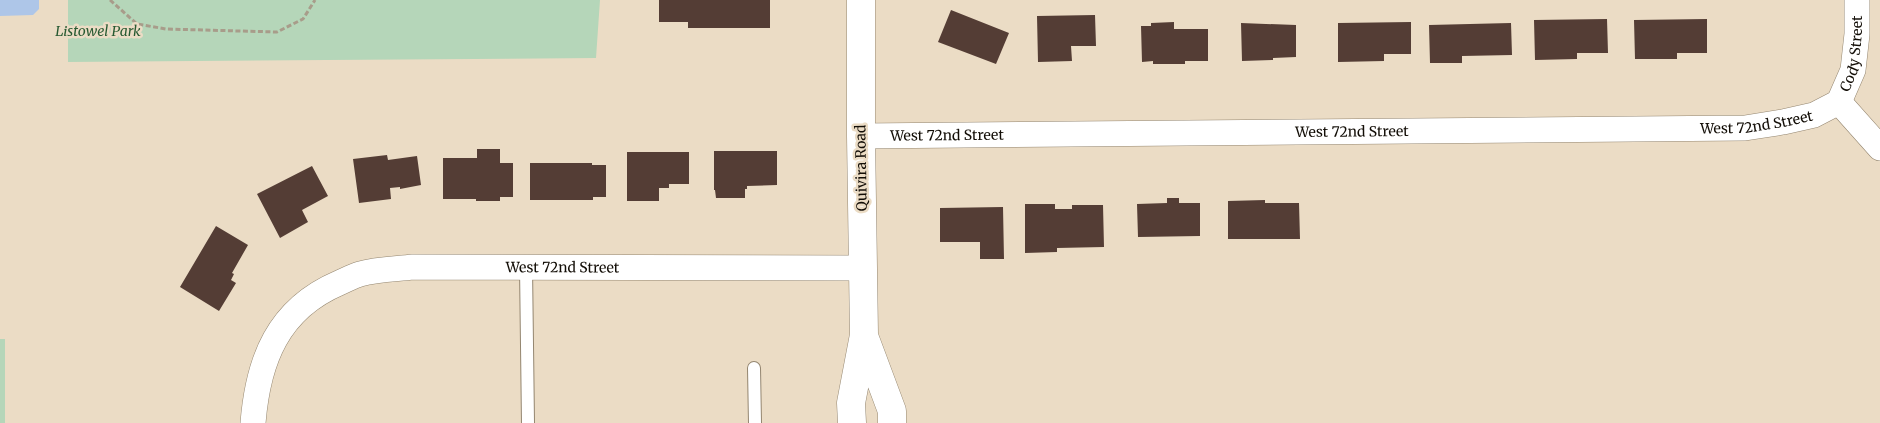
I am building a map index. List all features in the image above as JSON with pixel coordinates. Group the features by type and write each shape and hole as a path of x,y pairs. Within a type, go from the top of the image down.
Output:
{"main road":[{"name":"Quivira Road","path":"852,423 851,403 864,335 860,136 861,0"},
{"name":"Quivira Road","path":"864,335 892,410 892,423"}],"street":[{"name":"Cody Street","path":"1857,0 1857,34 1853,70 1839,102 1880,148"},
{"name":"West 72nd Street","path":"860,136 1745,128 1783,122 1814,114 1839,102"},
{"name":"West 72nd Street","path":"253,423 255,398 265,360 280,328 300,307 327,288 361,274 413,267 862,268"}],"lane":[{"path":"526,267 528,423"},
{"path":"754,368 755,423"}],"path":[{"path":"110,0 137,24 166,29 277,32 303,19 315,0"}],"green space":[{"name":"Listowel Park","path":"68,0 600,0 596,58 68,62"},
{"path":"0,339 5,339 5,423 0,423"}],"water":[{"path":"0,0 39,0 39,9 33,15 0,16"}],"building":[{"path":"659,0 770,0 770,28 688,28 688,22 659,22"},
{"path":"951,10 1009,33 996,64 938,42"},
{"path":"1095,15 1096,46 1071,46 1072,61 1038,62 1037,16"},
{"path":"1607,19 1608,53 1577,53 1577,59 1535,60 1534,20"},
{"path":"1707,19 1707,53 1677,53 1677,59 1635,59 1634,20"},
{"path":"1174,22 1174,29 1208,29 1208,61 1185,61 1185,64 1153,64 1153,61 1142,62 1141,26 1151,26 1151,23"},
{"path":"1411,22 1411,54 1384,54 1384,61 1338,62 1338,23"},
{"path":"1241,23 1296,25 1296,57 1242,61"},
{"path":"1511,23 1512,55 1462,56 1462,63 1430,63 1429,25"},
{"path":"477,149 500,149 500,163 513,163 513,197 500,197 500,201 443,199 443,158 477,158"},
{"path":"714,151 777,151 777,185 747,186 745,198 716,198 714,190"},
{"path":"627,152 689,152 689,184 669,184 669,188 659,188 659,201 627,201"},
{"path":"387,155 388,160 417,156 421,185 400,189 400,187 390,188 391,199 359,203 353,159"},
{"path":"530,163 592,163 592,165 606,165 606,197 593,197 593,200 530,200"},
{"path":"312,166 328,196 302,210 308,222 280,238 257,194"},
{"path":"1167,198 1179,198 1179,203 1200,203 1200,236 1138,237 1137,204 1167,203"},
{"path":"1265,200 1265,203 1299,203 1300,239 1228,239 1228,201"},
{"path":"1025,204 1055,204 1055,209 1072,209 1072,205 1103,205 1104,247 1057,248 1057,252 1025,253"},
{"path":"1003,207 1004,259 980,259 980,242 940,242 940,208"},
{"path":"216,226 248,245 232,273 234,274 231,280 236,283 219,311 180,287"}]}
